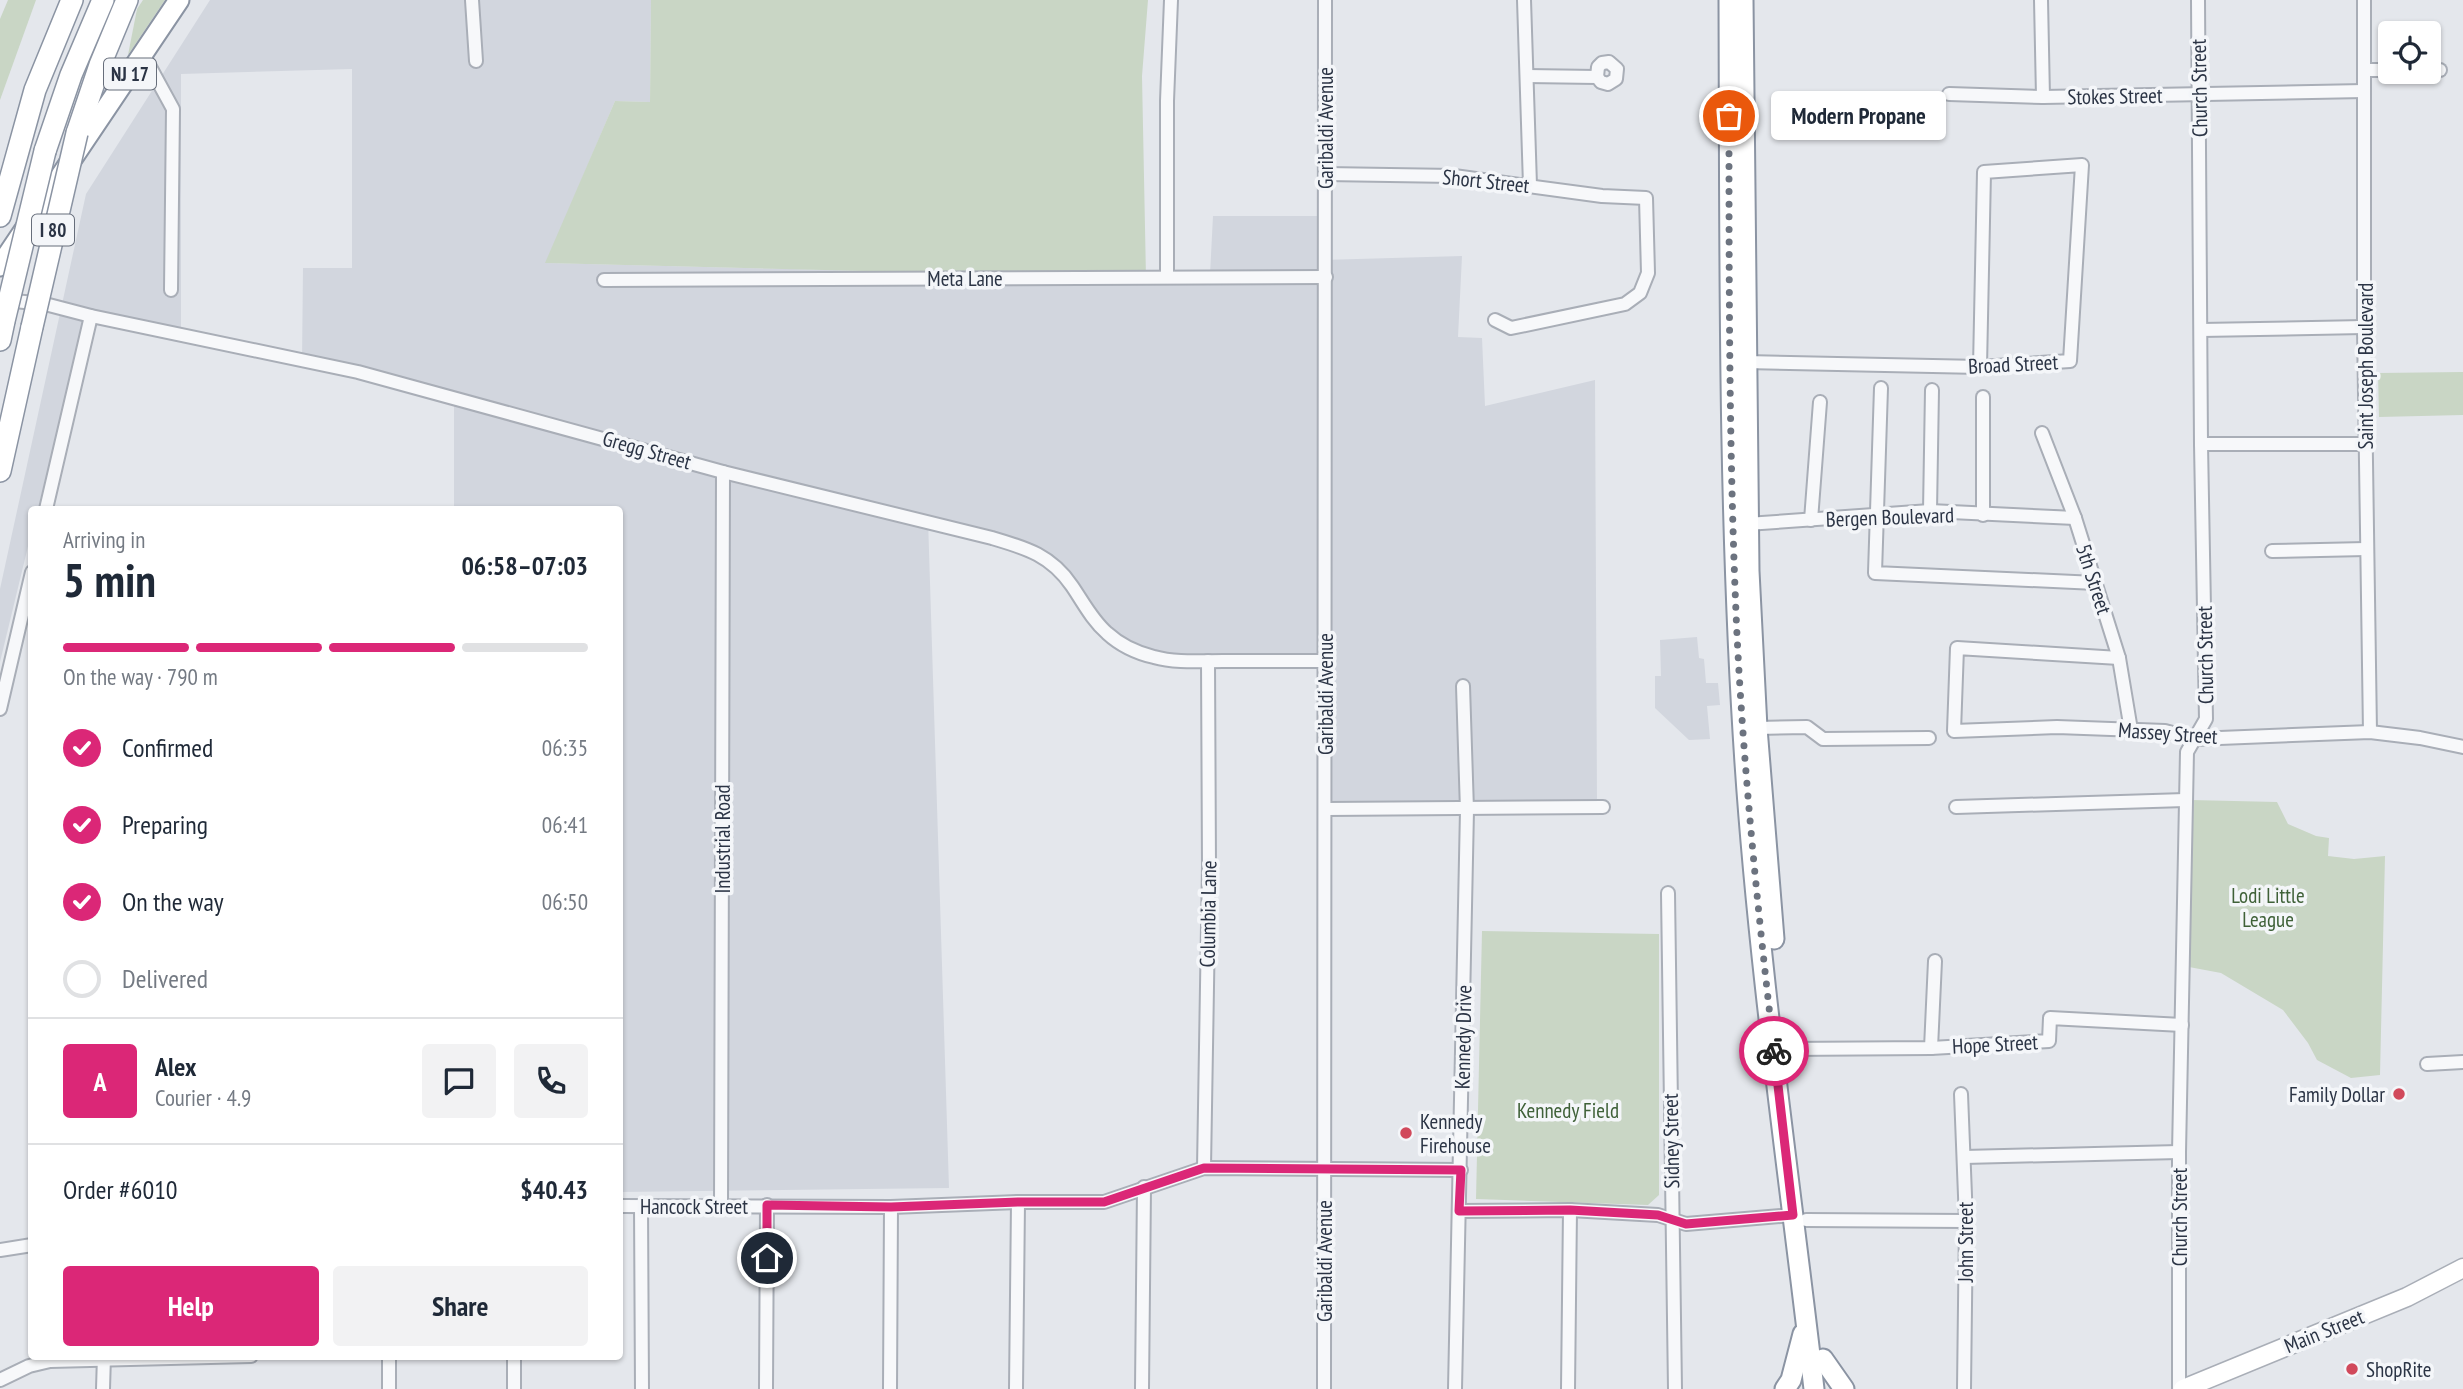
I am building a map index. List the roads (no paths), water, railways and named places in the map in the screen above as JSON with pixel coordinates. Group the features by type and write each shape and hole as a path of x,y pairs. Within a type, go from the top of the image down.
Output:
{"highway":[{"name":"I 80","path":"0,216 35,90 72,0"},
{"name":"I 80","path":"1,321 46,151 71,75 103,0"},
{"name":"I 80","path":"0,471 77,133 100,65 127,0"},
{"name":"NJ 17","path":"5,258 179,0"},
{"path":"1728,0 1730,393 1737,638 1752,853 1800,1217 1826,1389"},
{"path":"1743,0 1747,524 1757,728 1800,1217 1806,1321 1814,1389"},
{"path":"1785,1389 1791,1380 1806,1321"},
{"path":"1823,1359 1844,1389"}],"main road":[{"name":"Main Street","path":"2181,1389 2407,1297 2463,1268"}],"street":[{"path":"472,0 476,61"},
{"path":"1167,276 1167,101 1171,0"},
{"name":"Garibaldi Avenue","path":"1324,1389 1325,0"},
{"path":"1524,0 1530,185"},
{"path":"2041,0 2043,97"},
{"name":"Church Street","path":"2181,1389 2179,1152 2185,800 2187,752 2206,719 2198,0"},
{"name":"Saint Joseph Boulevard","path":"2364,0 2364,327 2370,732"},
{"path":"143,54 173,109 171,290"},
{"path":"2366,70 2378,70"},
{"path":"1527,76 1597,77"},
{"name":"Stokes Street","path":"1949,94 2043,97 2364,91"},
{"name":"Broad Street","path":"1745,362 1980,367 2070,361 2082,165 1984,172 1980,367"},
{"name":"Short Street","path":"1325,174 1454,176 1602,197 1646,198 1648,273 1646,284 1633,299 1615,307 1511,328 1495,320"},
{"name":"Gregg Street","path":"5,258 20,288 45,304"},
{"name":"Meta Lane","path":"604,280 1326,277"},
{"name":"Gregg Street","path":"1,321 6,299 45,304 358,372 723,471 984,536 1033,551 1060,570 1091,617 1106,633 1137,652 1162,659 1324,661"},
{"path":"47,506 91,316"},
{"path":"2201,330 2364,327"},
{"path":"1881,388 1875,573 2096,583"},
{"path":"1930,511 1932,390"},
{"path":"1983,397 1983,515"},
{"path":"1811,520 1820,402"},
{"name":"5th Street","path":"2042,433 2075,518 2119,658 2131,730"},
{"path":"2201,444 2366,444"},
{"name":"Industrial Road","path":"721,1206 723,471"},
{"name":"Bergen Boulevard","path":"1747,524 1930,511 2075,518"},
{"path":"2272,551 2366,549"},
{"path":"0,709 28,589"},
{"name":"Massey Street","path":"2119,658 1957,648 1954,731 2057,727 2165,731 2195,739 2370,732 2463,747"},
{"name":"Columbia Lane","path":"1204,1168 1209,866 1208,661"},
{"name":"Kennedy Drive","path":"1455,1389 1467,810 1463,686"},
{"path":"1757,728 1807,727 1823,739 1929,738"},
{"path":"1956,807 2185,800"},
{"path":"1326,809 1602,807"},
{"name":"Sidney Street","path":"1668,893 1675,1389"},
{"path":"1931,1048 1935,961"},
{"name":"Hope Street","path":"1786,1049 1931,1048 2049,1041 2050,1018 2182,1025"},
{"path":"2427,1064 2463,1062"},
{"name":"John Street","path":"1961,1094 1966,1221 1964,1389"},
{"path":"1964,1157 2179,1152"},
{"name":"Hancock Street","path":"623,1206 891,1207 1104,1202 1204,1168 1461,1170"},
{"path":"1142,1389 1144,1187"},
{"path":"1016,1389 1018,1202"},
{"path":"766,1389 767,1205"},
{"path":"640,1206 642,1389"},
{"path":"890,1389 891,1207"},
{"path":"1459,1211 1570,1210 1658,1215 1686,1224 1800,1217 1966,1221"},
{"path":"1568,1389 1570,1210"},
{"path":"0,1250 28,1246"},
{"path":"0,1380 29,1366 50,1360"},
{"path":"103,1389 104,1360"},
{"path":"389,1360 389,1389"},
{"path":"514,1360 514,1389"}],"place":[{"name":"Modern Propane","path":"1729,116"},
{"name":"Family Dollar","path":"2399,1094"},
{"name":"Kennedy Firehouse","path":"1406,1133"},
{"name":"ShopRite","path":"2352,1369"}],"park label":[{"name":"Lodi Little League","path":"2268,907"},
{"name":"Kennedy Field","path":"1568,1110"}]}
